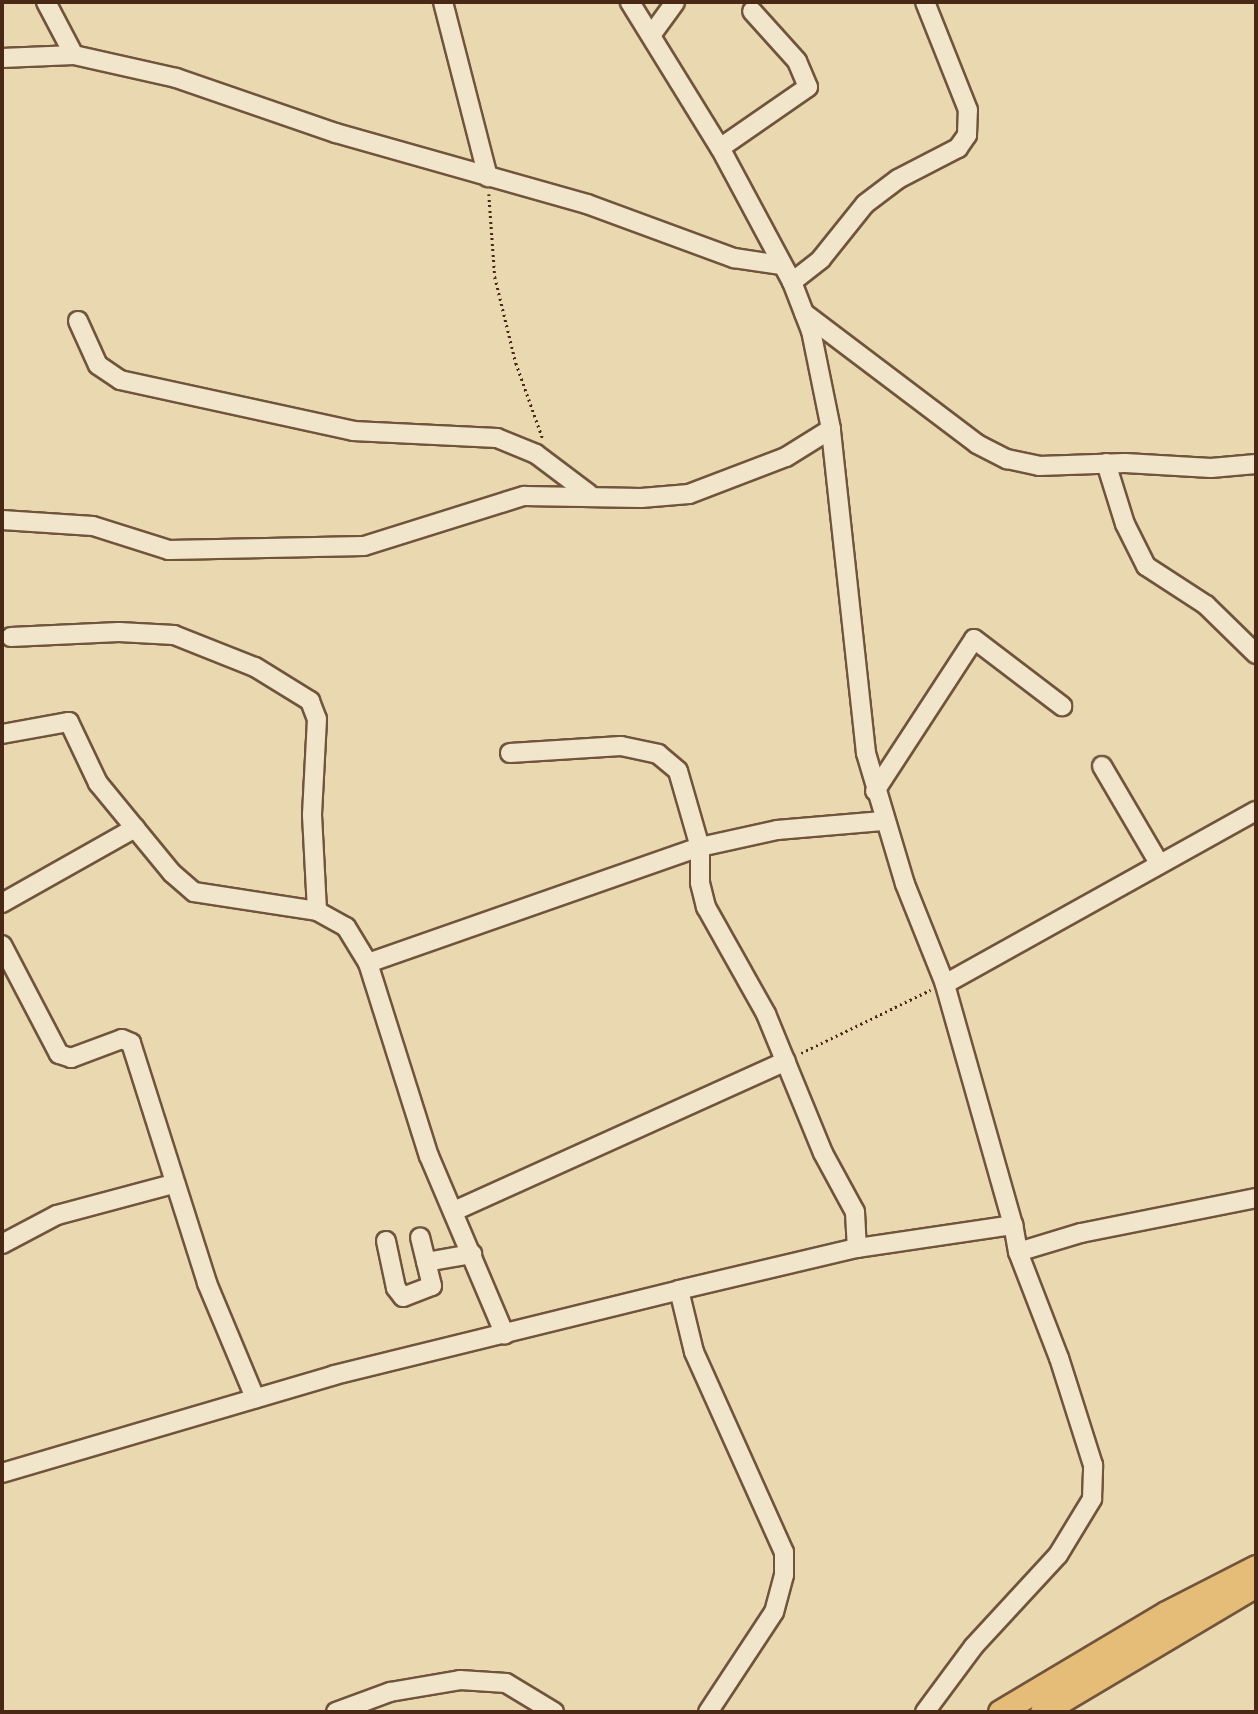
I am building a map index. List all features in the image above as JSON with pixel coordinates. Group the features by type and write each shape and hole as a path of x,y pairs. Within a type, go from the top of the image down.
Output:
{"main road":[{"path":"1000,1712 1166,1613 1256,1567"},
{"path":"1042,1712 1256,1585"}],"street":[{"path":"46,2 74,55"},
{"path":"443,2 488,177"},
{"path":"631,2 720,148 792,282 817,353 831,429 861,724 875,791 883,821 945,984 1013,1224 1018,1252 1059,1358 1093,1465 1092,1499 1058,1555 974,1646 925,1712"},
{"path":"652,34 675,2"},
{"path":"792,282 821,259 865,204 898,179 958,148 967,135 968,110 925,2"},
{"path":"720,148 808,87 797,61 752,11"},
{"path":"2,58 74,55 203,86 337,133 587,204 734,258 781,265"},
{"path":"804,313 977,444 1007,459 1039,466 1106,463 1211,468 1256,464"},
{"path":"78,321 98,365 120,380 353,431 497,438 553,466 589,494"},
{"path":"2,520 93,526 169,550 337,549 383,542 497,501 589,494 641,498 689,494 786,457 831,429"},
{"path":"1106,463 1125,524 1146,566 1206,605 1256,654"},
{"path":"11,637 130,632 174,635 254,667 310,701 317,719 312,815 317,911"},
{"path":"875,791 974,639 1062,706"},
{"path":"2,734 69,722 89,769 135,828 194,892 317,911 346,927 368,963 429,1156 505,1335"},
{"path":"510,753 621,746 658,754 678,771 700,848 699,883 706,907 766,1014 823,1153 855,1212 857,1248"},
{"path":"1102,766 1159,863"},
{"path":"945,984 1256,811"},
{"path":"368,963 700,848 777,830 883,821"},
{"path":"2,903 135,828"},
{"path":"2,945 59,1054 71,1058 122,1039 131,1043 173,1184 255,1398"},
{"path":"454,1211 786,1061"},
{"path":"2,1244 57,1215 173,1184"},
{"path":"1018,1252 1081,1233 1256,1198"},
{"path":"2,1474 255,1398 679,1290 857,1248 1013,1224"},
{"path":"386,1241 400,1296 431,1289 420,1237"},
{"path":"426,1262 472,1254"},
{"path":"679,1290 694,1353 784,1552 784,1575 774,1612 708,1712"},
{"path":"336,1712 390,1692 460,1680 506,1683 554,1712"}],"path":[{"path":"488,177 495,277 516,363 553,466"},
{"path":"786,1061 876,1013 945,984"}]}
